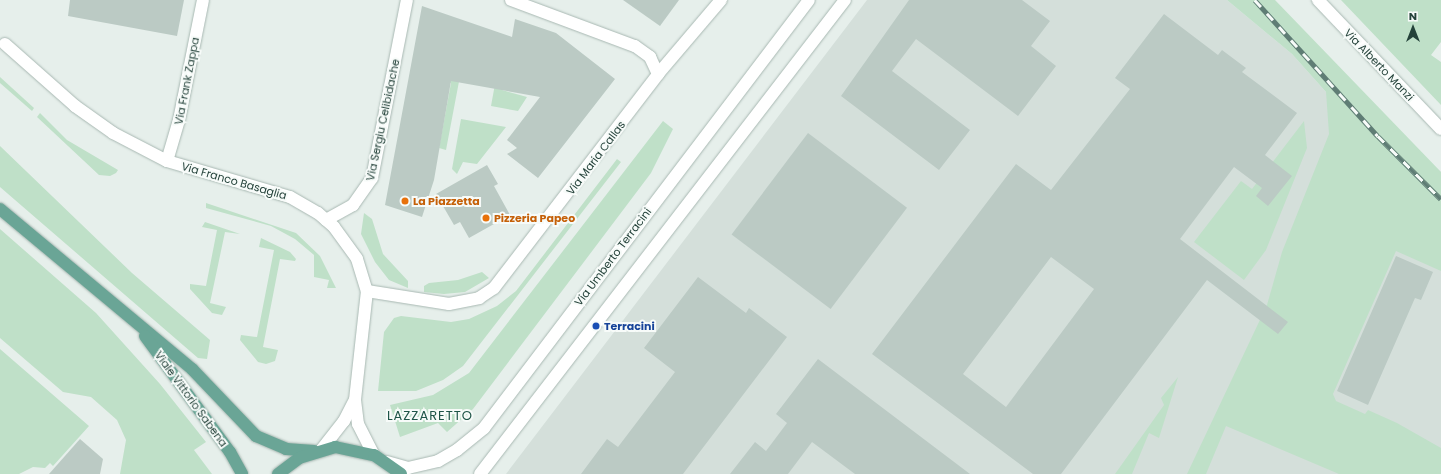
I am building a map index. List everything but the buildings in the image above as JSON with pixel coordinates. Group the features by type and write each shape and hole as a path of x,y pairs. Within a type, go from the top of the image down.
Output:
{"main road":[{"name":"Viale Vittorio Sabena","path":"0,209 137,326 192,369 263,441 286,449 318,450 348,448 374,455 387,462 400,474"},
{"name":"Viale Vittorio Sabena","path":"137,326 230,452 242,474"},
{"path":"278,474 299,458 318,450"}],"street":[{"name":"Via Frank Zappa","path":"167,161 179,120 203,0"},
{"name":"Via Sergiu Celibidache","path":"326,220 353,205 372,178 406,0"},
{"path":"511,0 635,46 650,57 658,74"},
{"name":"Via Maria Callas","path":"367,291 449,304 479,298 494,288 658,74 721,0"},
{"name":"Via Umberto Terracini","path":"387,462 408,468 438,461 457,450 484,428 809,0"},
{"path":"480,474 845,0"},
{"name":"Via Alberto Manzi","path":"1318,0 1441,129"},
{"name":"Via Franco Basaglia","path":"5,44 97,123 167,161 290,197 326,220 357,259 367,291 355,400 358,424 374,455"},
{"name":"Via Franco Basaglia","path":"318,450 344,421 355,400"}],"shaded area":[{"path":"867,0 1227,0 1292,54 1326,92 1441,172 1441,474 506,474"}],"green space":[{"path":"1227,0 1275,0 1441,172 1441,271 1396,251 1333,394 1336,401 1365,414 1368,410 1397,423 1441,448 1441,474 1339,474 1226,426 1206,474 1187,474 1267,305 1282,252 1329,134 1326,92 1292,54"},
{"path":"1341,0 1441,0 1441,42 1431,55 1441,62 1441,105"},
{"path":"461,71 446,150 439,148 451,83 444,81"},
{"path":"497,73 502,90 527,97 518,111 491,106"},
{"path":"0,77 34,108 32,111 0,83"},
{"path":"40,113 67,140 118,170 116,173 110,176 99,175 37,117"},
{"path":"461,119 506,127 477,164 463,162 457,174 452,169"},
{"path":"663,121 673,129 651,173 473,409 447,432 438,423 400,437 390,405 433,395 469,373"},
{"path":"1304,121 1307,148 1266,250 1244,280 1194,242 1241,181 1252,189"},
{"path":"0,146 132,273 210,340 207,359 198,358 0,187"},
{"path":"617,159 621,162 463,366 443,380 416,391 378,391 384,332 394,318 401,316 451,322 469,319 497,306 516,291"},
{"path":"206,203 296,233 320,256 336,288 327,288 329,280 314,277 314,255 295,239 271,226 206,208"},
{"path":"364,213 372,219 383,254 408,281 408,288 389,280 375,262 361,234"},
{"path":"205,222 240,234 225,232 210,303 226,307 222,315 212,313 190,289 190,284 206,286 217,230 202,227"},
{"path":"0,229 96,313 160,384 206,442 194,450 212,474 120,474 126,440 117,420 91,397 63,392 0,338"},
{"path":"261,238 290,252 296,259 295,261 280,259 263,347 278,350 275,361 266,364 258,362 240,340 241,335 257,337 274,250 259,247"},
{"path":"482,272 489,278 465,292 444,294 424,292 424,286 429,283 458,280"},
{"path":"0,349 89,426 53,466 50,463 45,468 33,467 19,474 0,474"},
{"path":"1178,377 1159,438 1149,433 1132,474 1115,474 1164,405 1161,398"}],"railway":[{"path":"1255,0 1378,136 1441,199"}],"place":[{"name":"La Piazzetta","path":"405,201"},
{"name":"Pizzeria Papeo","path":"486,218"},
{"name":"Terracini","path":"596,326"}],"district":[{"name":"LAZZARETTO","path":"430,416"}]}
